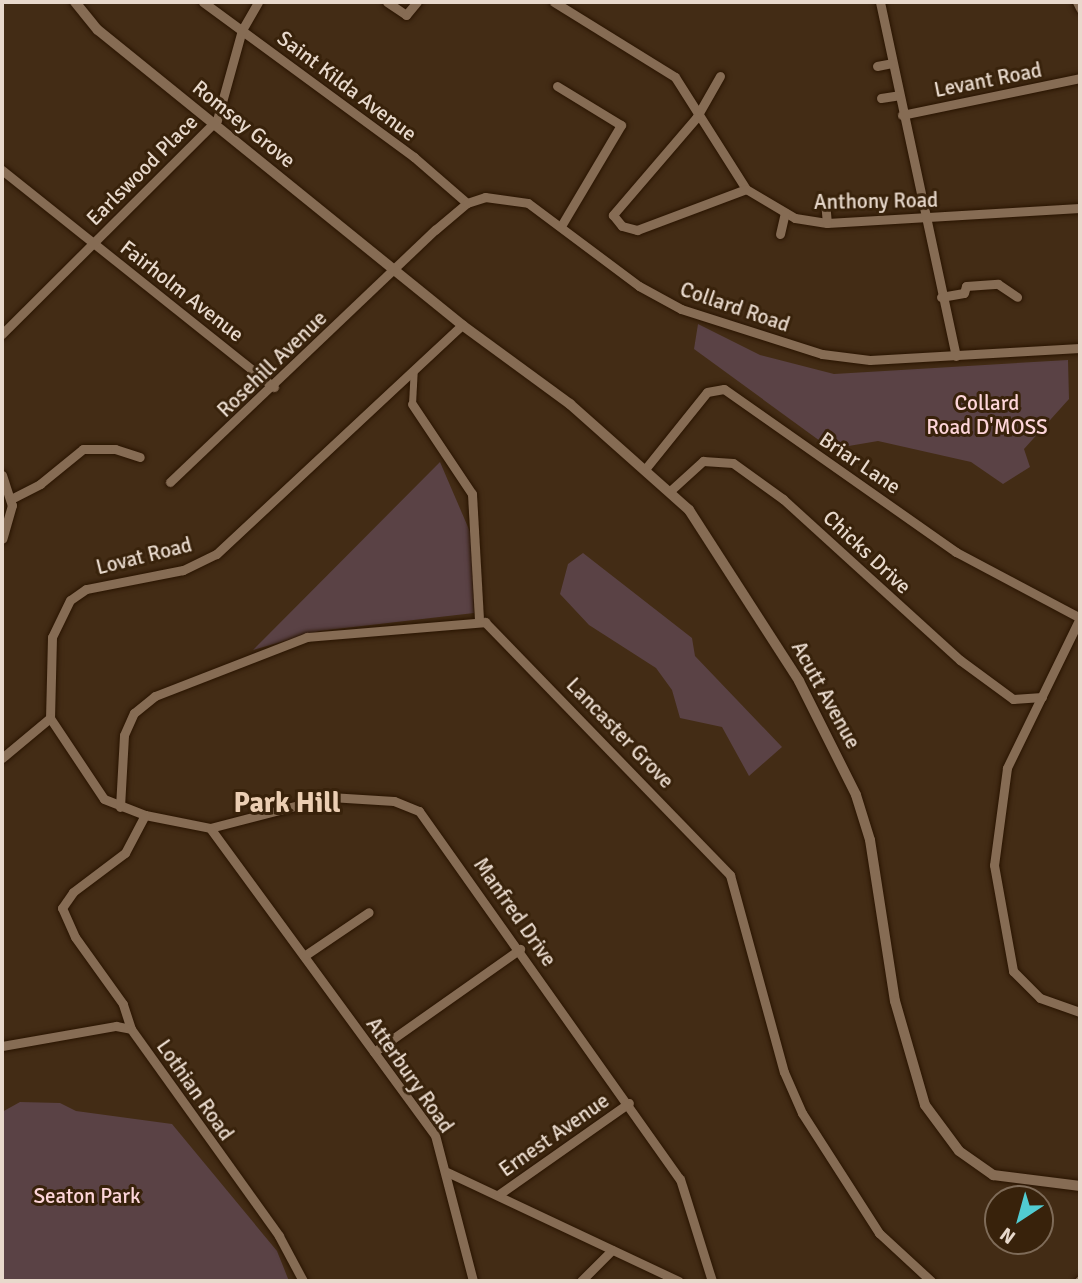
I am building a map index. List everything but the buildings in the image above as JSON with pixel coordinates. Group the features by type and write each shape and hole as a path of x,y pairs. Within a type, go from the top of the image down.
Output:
{"street":[{"name":"Romsey Grove","path":"75,2 98,30 395,270"},
{"name":"Saint Kilda Avenue","path":"203,2 467,203"},
{"name":"Earlswood Place","path":"2,334 214,124 242,30 258,2"},
{"path":"387,2 406,15 417,2"},
{"name":"Anthony Road","path":"554,2 663,66 701,111 746,189 785,214 827,223 1080,208"},
{"path":"880,2 924,218 956,356"},
{"path":"1077,2 1080,8"},
{"path":"877,66 892,63"},
{"path":"720,76 701,111 614,218 637,230 746,189"},
{"name":"Levant Road","path":"902,115 1080,78"},
{"path":"557,86 621,125 561,226"},
{"path":"881,98 899,95"},
{"name":"Fairholm Avenue","path":"2,170 274,387"},
{"name":"Collard Road","path":"467,203 516,198 561,226 657,298 701,316 844,357 956,356 1080,348"},
{"path":"825,201 827,223"},
{"path":"395,270 467,203"},
{"path":"780,234 785,214"},
{"name":"Acutt Avenue","path":"395,270 462,325 570,404 646,468 670,491 712,541 799,681 856,795 870,840 895,1001 925,1105 958,1151 993,1175 1080,1186"},
{"name":"Rosehill Avenue","path":"170,482 274,387 395,270"},
{"path":"941,297 964,293 966,286 998,284 1017,297"},
{"name":"Lovat Road","path":"50,718 52,637 70,600 86,589 183,570 216,554 462,325"},
{"path":"2,758 50,718 104,799 120,807 124,735 134,713 155,696 307,637 479,619 472,494 412,404 414,370"},
{"name":"Briar Lane","path":"646,468 706,392 720,387 956,552 1080,618"},
{"path":"11,499 40,484 82,449 115,449 140,457"},
{"name":"Chicks Drive","path":"670,491 703,461 733,463 783,499 970,668 1013,699 1042,697"},
{"path":"2,475 11,499 2,539"},
{"path":"1080,618 1013,753 1001,792 996,888 1009,961 1019,981 1040,999 1080,1012"},
{"name":"Lancaster Grove","path":"479,619 544,678 730,875 784,1072 802,1113 879,1233 930,1281"},
{"name":"Manfred Drive","path":"120,807 145,815 210,828 317,798 410,806 430,822 629,1103 687,1192 712,1281"},
{"path":"131,1029 123,1004 75,937 62,908 74,892 125,853 145,815"},
{"name":"Atterbury Road","path":"210,828 435,1135 447,1172 473,1281"},
{"path":"304,956 369,912"},
{"path":"374,1052 520,949"},
{"name":"Lothian Road","path":"2,1046 116,1026 131,1029 279,1236 303,1281"},
{"name":"Ernest Avenue","path":"498,1195 629,1103"},
{"path":"447,1172 679,1281"},
{"path":"581,1281 612,1250"}],"green space":[{"name":"Collard Road D'MOSS","path":"698,324 760,355 834,374 1068,360 1069,399 1024,449 1030,467 1003,484 971,462 878,441 831,449 694,349"},
{"path":"440,462 471,534 474,613 319,631 253,650"},
{"path":"583,553 692,638 695,656 782,747 749,776 722,727 680,718 672,690 656,668 589,625 560,594 568,564"},
{"name":"Seaton Park","path":"20,1102 60,1103 76,1111 172,1124 277,1251 289,1281 2,1281 2,1112"}],"district":[{"name":"Park Hill","path":"287,803"}]}
